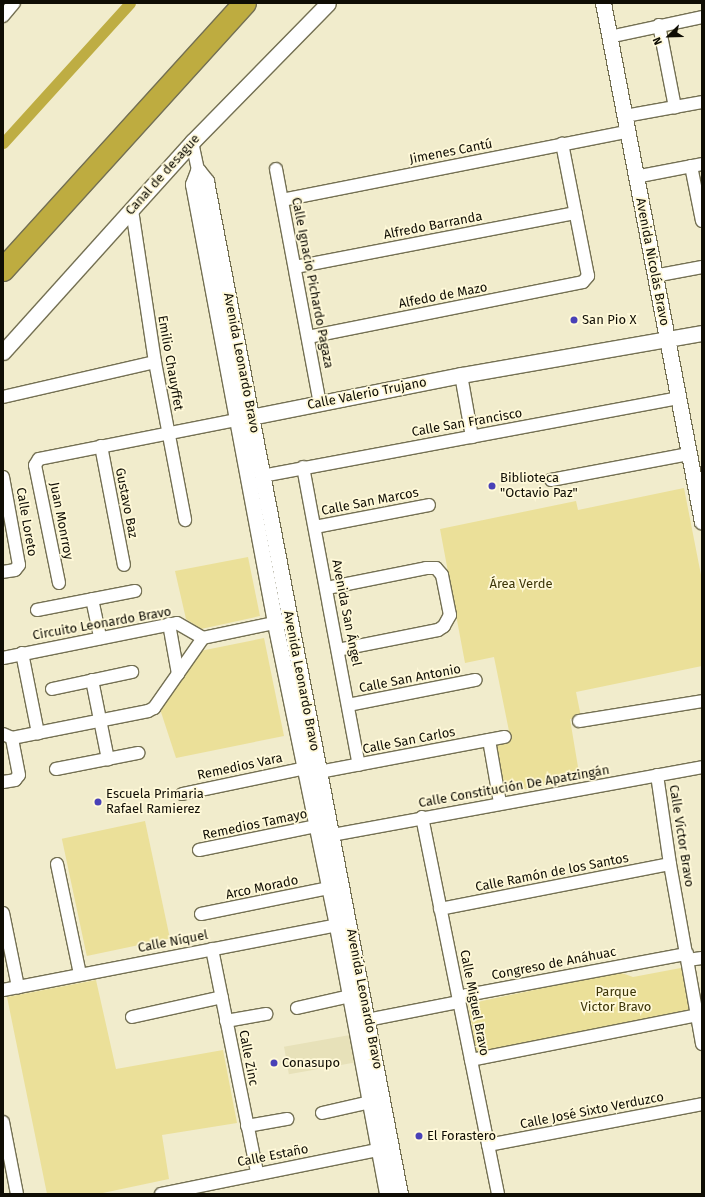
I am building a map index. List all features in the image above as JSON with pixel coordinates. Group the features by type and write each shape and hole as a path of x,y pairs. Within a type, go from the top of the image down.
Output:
{"highway":[{"path":"3,247 226,3"},
{"path":"3,270 245,3"}],"street":[{"path":"3,16 14,3"},
{"name":"Canal de desague","path":"3,352 192,142 328,3"},
{"name":"Avenida Nicolás Bravo","path":"603,3 625,116 626,132 702,522"},
{"path":"609,37 659,25 702,17"},
{"path":"659,25 675,107"},
{"path":"625,116 702,102"},
{"name":"Jimenes Cantú","path":"282,200 626,132"},
{"name":"Avenida Leonardo Bravo","path":"192,142 198,171 193,184 244,418 282,622 319,772 332,835 350,996 370,1102 400,1194"},
{"path":"562,144 576,213"},
{"path":"635,177 697,165 702,221"},
{"name":"Calle Ignacio Pichardo Pagaza","path":"276,169 320,403"},
{"name":"Emilio Chauyffet","path":"132,210 155,362 185,520"},
{"name":"Alfredo Barranda","path":"295,267 576,213"},
{"name":"Alfedo de Mazo","path":"308,337 583,282 588,276 576,213"},
{"path":"654,276 702,267"},
{"name":"Calle Valerio Trujano","path":"35,465 39,459 168,432 461,375 702,333"},
{"path":"3,397 155,362"},
{"path":"461,375 472,437"},
{"name":"Calle San Francisco","path":"262,476 303,467 677,398"},
{"name":"Avenida Leonardo Bravo","path":"244,418 262,476 282,622 305,768 316,826 329,888 343,925 368,1020 385,1149 387,1194"},
{"name":"Gustavo Baz","path":"101,446 124,565"},
{"path":"551,480 688,454"},
{"name":"Juan Monrroy","path":"35,465 59,583"},
{"name":"Avenida San Ángel","path":"303,467 359,764"},
{"name":"Calle Loreto","path":"3,478 6,511 20,565 15,570 3,572"},
{"name":"Calle San Marcos","path":"315,527 430,505"},
{"path":"327,588 436,568 442,575 450,615 444,626 438,630 338,650"},
{"path":"37,610 135,590"},
{"path":"92,599 100,638"},
{"path":"3,782 14,780 19,774 8,736 38,733 154,708 203,638 282,622"},
{"name":"Circuito Leonardo Bravo","path":"4,653 22,653 177,623 203,638"},
{"path":"169,624 178,674"},
{"path":"22,653 38,733"},
{"path":"52,689 132,672"},
{"path":"92,680 108,759"},
{"name":"Calle San Antonio","path":"348,705 476,680"},
{"path":"579,721 702,700"},
{"name":"Calle San Carlos","path":"319,772 505,737"},
{"path":"488,740 500,803"},
{"path":"56,769 138,753"},
{"name":"Calle Constitución De Apatzingán","path":"332,835 422,817 702,767"},
{"name":"Remedios Vara","path":"182,794 305,768"},
{"name":"Calle Víctor Bravo","path":"658,775 670,864 702,1044"},
{"name":"Calle Miguel Bravo","path":"422,817 498,1194"},
{"name":"Remedios Tamayo","path":"199,850 316,826"},
{"path":"57,864 80,974"},
{"name":"Calle Ramón de los Santos","path":"440,909 670,864"},
{"name":"Arco Morado","path":"201,914 329,888"},
{"path":"3,913 18,987"},
{"name":"Calle Níquel","path":"3,990 80,974 343,925"},
{"name":"Calle Zinc","path":"212,949 257,1173"},
{"path":"688,959 702,958"},
{"name":"Congreso de Anáhuac","path":"368,1020 628,965 631,970 640,971 688,959"},
{"path":"132,1017 222,996"},
{"path":"297,1008 350,996"},
{"path":"226,1022 266,1014"},
{"path":"471,1060 698,1015"},
{"path":"322,1113 370,1102"},
{"name":"Calle José Sixto Verduzco","path":"488,1145 702,1104"},
{"path":"247,1126 287,1119"},
{"path":"4,1131 7,1169 17,1194"},
{"name":"Calle Estaño","path":"161,1194 257,1173 385,1149"}],"shaded area":[{"path":"350,1035 355,1063 289,1074 284,1047"}],"green space":[{"name":"Área Verde","path":"684,488 702,580 702,666 576,692 581,717 570,719 580,779 504,793 494,739 510,736 494,657 465,663 440,529 576,501 578,510"},
{"path":"248,557 260,616 201,629 186,619 175,571"},
{"path":"264,638 284,736 176,758 160,709 200,651"},
{"path":"145,821 170,938 87,956 62,839"},
{"name":"Parque Victor Bravo","path":"686,967 695,1013 477,1055 468,1004 619,972 633,977"},
{"path":"96,980 116,1069 223,1050 237,1123 162,1135 169,1179 98,1194 47,1194 7,997"}],"waterway":[{"path":"3,143 130,3"}],"place":[{"name":"San Pio X","path":"574,320"},
{"name":"Biblioteca \"Octavio Paz\"","path":"492,486"},
{"name":"Escuela Primaria Rafael Ramierez","path":"98,802"},
{"name":"Conasupo","path":"274,1063"},
{"name":"El Forastero","path":"419,1136"}]}
